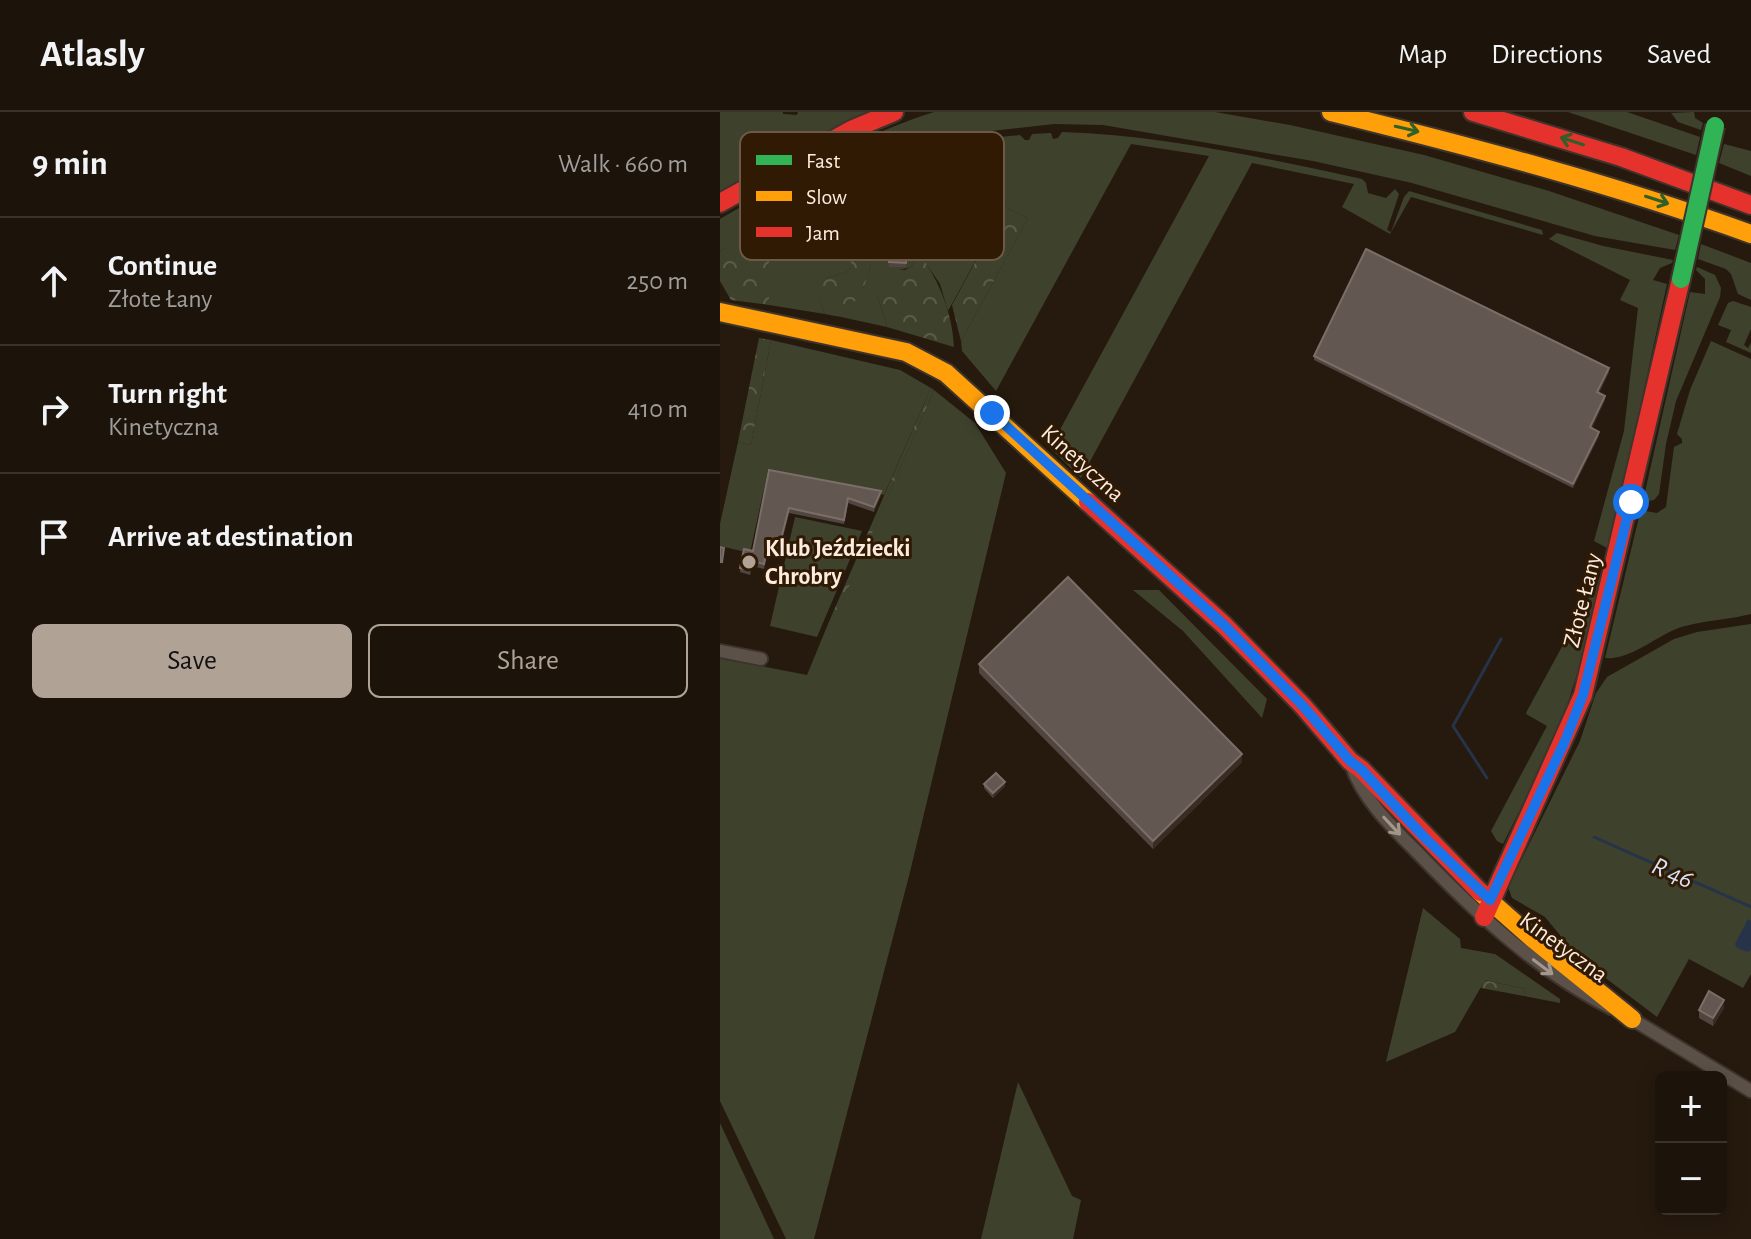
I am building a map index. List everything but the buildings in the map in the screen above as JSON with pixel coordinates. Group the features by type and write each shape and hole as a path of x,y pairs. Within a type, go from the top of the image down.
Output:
{"main road":[{"path":"847,132 894,112"},
{"path":"1331,112 1422,133 1571,174 1669,204 1751,234"},
{"path":"1473,112 1621,157 1751,205"},
{"name":"Złote Łany","path":"1487,908 1565,741 1583,695 1717,119"},
{"path":"720,203 740,192"},
{"name":"Kinetyczna","path":"720,312 906,352 946,373 1224,625 1303,706 1487,908 1542,947 1632,1019"}],"street":[{"path":"720,651 761,659"},
{"name":"Kinetyczna","path":"1632,1019 1751,1091"}],"green space":[{"path":"720,112 783,112 797,115 798,112 874,112 836,132 740,132 740,183 720,194"},
{"path":"934,112 1215,112 1424,155 1549,191 1679,235 1675,250 1595,236 1412,183 1313,161 1103,125 1054,124 987,132 881,132"},
{"path":"1568,112 1627,112 1700,137 1696,155"},
{"path":"1694,112 1695,118 1703,123 1701,130 1678,122 1671,113"},
{"path":"1062,132 1137,138 1288,163 1362,179 1368,193 1386,198 1395,189 1399,194 1387,230 1391,232 1409,191 1542,230 1543,235 1411,197 1390,234 1342,207 1354,184 1252,163 1081,478 1050,448 1209,156 1131,144 996,391 962,351 961,341 1028,218 1005,207 1004,137 1020,135 1029,140 1032,134 1051,133 1053,139"},
{"path":"1724,144 1751,151 1751,176 1719,163"},
{"path":"740,207 740,240 720,251 720,219"},
{"path":"1004,209 1028,218 961,341 952,305 976,260 1004,260"},
{"path":"1557,233 1673,260 1660,268 1653,280 1667,284 1609,549 1594,541 1624,431 1638,308 1620,300 1630,280 1549,239"},
{"path":"740,240 740,260 769,260 769,305 731,300 720,281 720,251"},
{"path":"1701,244 1751,263 1751,300 1738,294 1726,269 1698,259"},
{"path":"769,260 851,260 849,271 825,279 819,298 825,314 769,305"},
{"path":"851,260 871,260 859,295 841,317 825,314 819,298 819,284 849,271"},
{"path":"871,260 914,260 908,268 877,272 877,294 887,327 841,317 859,295"},
{"path":"914,260 924,260 934,276 947,309 954,347 887,327 877,294 877,272 879,269 905,270 912,266"},
{"path":"924,260 976,260 948,311 940,284"},
{"path":"1697,267 1715,275 1721,288 1720,297 1676,401 1659,494 1648,501 1645,492 1690,292 1705,294 1705,279 1696,270"},
{"path":"1733,301 1751,307 1751,329 1744,345 1748,348 1751,343 1751,353 1726,342 1731,330 1718,325 1728,303"},
{"path":"759,338 771,340 751,445 738,442"},
{"path":"771,340 900,370 931,388 884,495 768,470 750,553 720,546 720,524 738,442 751,445"},
{"path":"1711,341 1751,359 1751,614 1684,626 1624,656 1605,658 1639,517 1645,511 1657,513 1666,507 1674,447 1682,443 1677,434 1690,390"},
{"path":"931,388 934,390 832,626 828,624"},
{"path":"934,390 975,423 1006,473 909,876 814,1239 786,1239 720,1101 720,658 807,675 828,624 832,625"},
{"path":"795,517 862,531 817,637 770,626"},
{"path":"1601,575 1577,674 1560,728 1503,844 1491,831 1547,726 1526,714 1527,711"},
{"path":"1133,590 1159,590 1267,699 1262,718 1183,631"},
{"path":"1751,624 1751,974 1743,988 1689,959 1657,1017 1578,957 1545,917 1512,898 1508,887 1580,741 1596,693 1607,677 1674,639 1697,632"},
{"path":"1423,908 1460,939 1461,948 1495,954 1560,999 1560,1003 1524,996 1525,989 1485,980 1455,1032 1386,1062"},
{"path":"1484,980 1525,989 1524,996 1481,988"},
{"path":"1018,1082 1072,1196 1081,1200 1073,1239 981,1239"},
{"path":"720,1123 774,1239 720,1239"}],"water":[{"path":"1748,919 1751,921 1751,950 1748,952 1735,944"}],"waterway":[{"path":"1487,778 1453,726 1501,639"},
{"name":"R 46","path":"1594,837 1751,907"}],"traffic: slow":[{"path":"1331,112 1542,167 1751,234"},
{"path":"720,312 906,352 946,373 1088,502"},
{"path":"1480,892 1632,1019"}],"traffic: jam":[{"path":"847,132 894,112"},
{"path":"1473,112 1621,157 1751,205"},
{"path":"720,203 740,192"},
{"path":"1484,917 1583,695 1681,279"},
{"path":"1088,502 1224,625 1303,706 1350,761 1480,892"}],"traffic: fast":[{"path":"1681,279 1715,126"}],"place":[{"name":"Klub Jeździecki Chrobry","path":"749,562"}],"route":[{"path":"992,413 1224,625 1303,706 1350,761 1458,872 1490,900 1565,741 1583,695 1631,502"}]}
